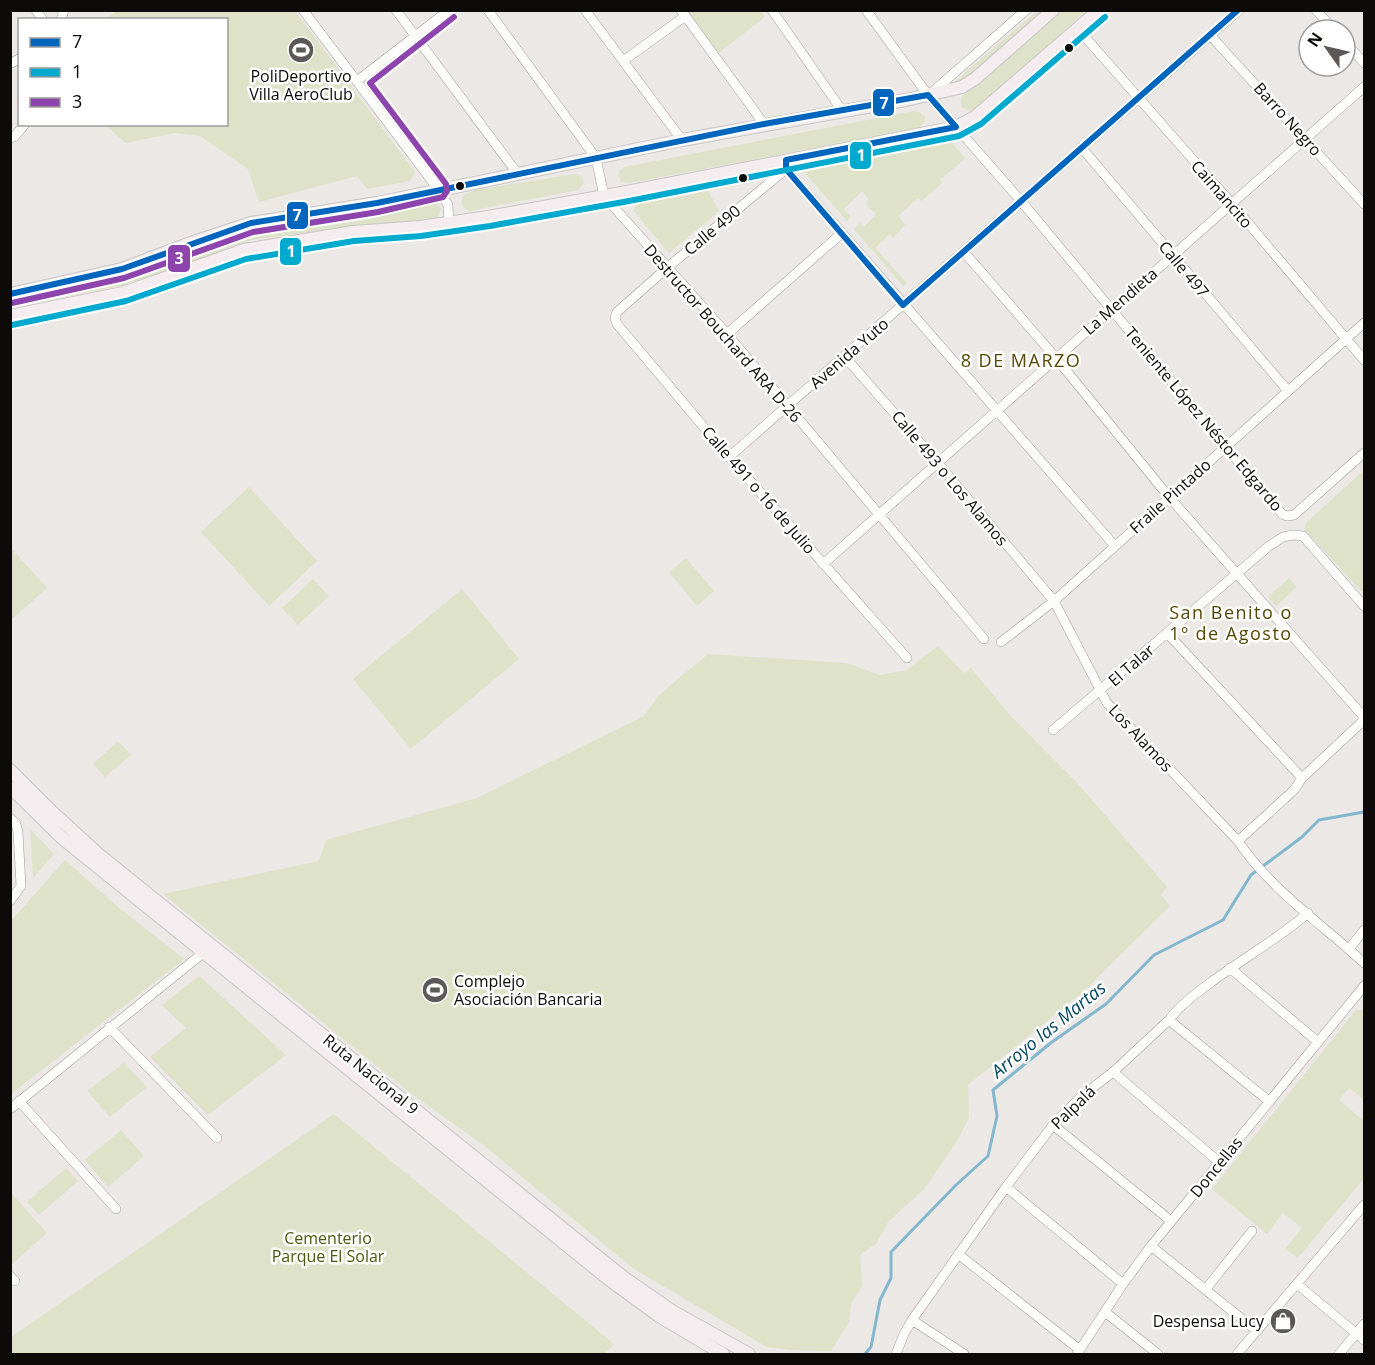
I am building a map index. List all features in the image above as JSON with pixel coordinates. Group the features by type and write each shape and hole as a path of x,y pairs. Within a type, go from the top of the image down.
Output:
{"main road":[{"path":"10,294 122,269 185,244 251,223 377,204 438,189 765,124 843,112 962,87 976,78 1053,10"},
{"path":"10,316 123,293 225,256 264,245 353,232 449,223 786,165 956,127 977,115 1099,10"},
{"name":"Ruta Nacional 9","path":"10,770 98,854 614,1269 672,1311 749,1354"},
{"name":"Ruta Nacional 9","path":"10,787 63,838 611,1281 659,1316 723,1354"}],"street":[{"path":"303,10 438,189 448,205 449,223"},
{"path":"396,10 518,174"},
{"path":"357,81 449,10"},
{"path":"488,10 596,158 604,196"},
{"path":"585,10 682,141"},
{"path":"772,10 843,112"},
{"name":"Teniente López Néstor Edgardo","path":"866,10 928,95 1021,201 1282,513 1287,516 1294,515 1365,453"},
{"path":"928,95 1026,10"},
{"name":"Avenida Yuto","path":"729,457 1239,10"},
{"path":"622,61 682,14 765,124"},
{"name":"Caimancito","path":"1078,29 1365,360"},
{"name":"Barro Negro","path":"1210,35 1365,204"},
{"name":"La Mendieta","path":"823,564 1365,87"},
{"path":"12,137 23,126"},
{"name":"Calle 497","path":"1081,147 1288,391"},
{"path":"786,165 903,305 1114,546"},
{"name":"Calle 490","path":"615,318 617,312 786,165"},
{"name":"Destructor Bouchard ARA D-26","path":"604,196 727,334 984,639"},
{"path":"727,334 842,233"},
{"path":"964,252 1056,358 1169,496 1365,718 1302,778 1294,790 1238,841"},
{"name":"Calle 491 o 16 de Julio","path":"615,318 617,324 729,457 907,658"},
{"name":"Fraile Pintado","path":"1000,642 1053,601 1365,323"},
{"name":"Calle 493 o Los Alamos","path":"845,357 937,462 1053,601"},
{"name":"El Talar","path":"1053,730 1236,573 1283,537 1303,536 1365,606"},
{"name":"Los Alamos","path":"1053,601 1107,703 1238,841 1251,860 1278,889 1365,963"},
{"path":"1167,634 1302,778"},
{"path":"10,818 16,824 18,832 21,886 10,902"},
{"name":"Palpalá","path":"896,1354 903,1334 912,1320 1053,1125 1082,1096 1113,1072 1189,999 1308,914"},
{"path":"1349,949 1365,930"},
{"path":"10,1108 203,952"},
{"path":"1230,968 1318,1042"},
{"name":"Doncellas","path":"1078,1352 1151,1246 1365,986"},
{"path":"1169,1020 1270,1102"},
{"path":"109,1028 217,1138"},
{"path":"1113,1072 1219,1162"},
{"path":"19,1101 116,1209"},
{"path":"1053,1125 1171,1221"},
{"path":"1006,1187 1123,1284"},
{"path":"1237,1354 1365,1205"},
{"path":"1206,1289 1252,1231"},
{"path":"1151,1246 1257,1331"},
{"path":"958,1254 1078,1352"},
{"path":"1297,1284 1365,1340"},
{"path":"1105,1312 1158,1354"},
{"path":"912,1320 963,1354"},
{"path":"1339,1354 1365,1324"}],"green space":[{"path":"684,10 760,11 765,17 717,54"},
{"name":"PoliDeportivo Villa AeroClub","path":"118,11 295,11 415,172 410,181 367,189 357,176 259,202 248,169 200,136 174,133 126,143 106,126 228,126 228,18 106,18"},
{"path":"1037,11 1043,11 976,72 954,86 952,84"},
{"path":"1061,11 1086,11 977,108 969,111 962,107 963,95"},
{"path":"914,111 920,112 925,117 924,123 919,128 629,183 622,182 618,176 624,167"},
{"path":"945,141 953,144 965,158 940,180 942,183 922,201 918,198 898,216 905,225 893,238 890,234 875,248 907,283 903,286 854,229 860,223 864,227 876,214 866,204 869,200 862,191 844,209 851,217 847,221 805,173 806,167"},
{"path":"576,174 582,177 584,183 578,190 469,211 461,203 464,195 475,190"},
{"path":"706,187 719,211 669,253 634,211 637,200"},
{"path":"429,202 436,203 441,208 437,219 346,227 252,240 126,285 11,308 10,305 118,283 250,237 366,220"},
{"path":"1364,470 1364,591 1361,591 1304,529 1307,522"},
{"path":"249,487 317,561 269,606 201,532"},
{"path":"10,547 47,588 11,620 10,620"},
{"path":"686,558 714,591 697,606 669,572"},
{"path":"1289,578 1297,587 1276,606 1268,597"},
{"path":"313,579 329,596 298,625 282,608"},
{"path":"462,589 519,659 411,749 353,679"},
{"path":"938,646 964,673 971,668 1009,714 1079,785 1167,887 1161,895 1170,906 1083,992 968,1085 969,1118 956,1143 924,1189 888,1222 877,1243 860,1255 862,1286 851,1304 849,1322 831,1351 767,1347 634,1269 486,1147 413,1095 163,894 319,861 326,840 477,798 644,716 659,695 708,654 846,663 880,675 907,670"},
{"path":"118,741 131,755 105,777 93,764"},
{"path":"30,829 54,854 33,878"},
{"path":"65,860 118,907 184,959 11,1094 11,921"},
{"path":"199,976 286,1055 208,1115 150,1057 186,1028 162,1005"},
{"path":"1356,1010 1364,1010 1364,1100 1349,1088 1339,1100 1364,1121 1364,1178 1298,1258 1285,1249 1302,1228 1283,1213 1267,1234 1212,1189"},
{"path":"124,1063 147,1087 110,1117 87,1091"},
{"name":"Cementerio Parque El Solar","path":"334,1114 614,1344 604,1354 11,1354 11,1337"},
{"path":"121,1130 144,1156 108,1187 85,1160"},
{"path":"66,1168 78,1181 39,1215 27,1202"},
{"path":"11,1193 47,1233 10,1265"}],"waterway":[{"name":"Arroyo las Martas","path":"865,1354 871,1347 880,1300 891,1278 891,1252 956,1185 988,1156 997,1116 993,1090 1052,1042 1106,1004 1154,955 1223,920 1251,875 1302,837 1319,820 1364,812"}],"transit line":[{"name":"7","path":"10,294 122,269 251,223 377,203 764,124 928,95 956,127 786,160 786,169 903,305 1238,10"},
{"name":"3","path":"12,303 124,278 253,232 378,212 443,197 447,191 446,184 370,83 454,17"},
{"name":"1","path":"12,325 126,301 246,259 354,241 421,236 490,226 959,136 981,124 1105,17"}],"place":[{"name":"PoliDeportivo Villa AeroClub","path":"301,50"},
{"name":"Complejo Asociación Bancaria","path":"435,990"},
{"name":"Despensa Lucy","path":"1283,1321"}],"district":[{"name":"8 DE MARZO","path":"1021,360"},
{"name":"San Benito o 1º de Agosto","path":"1231,622"}]}
